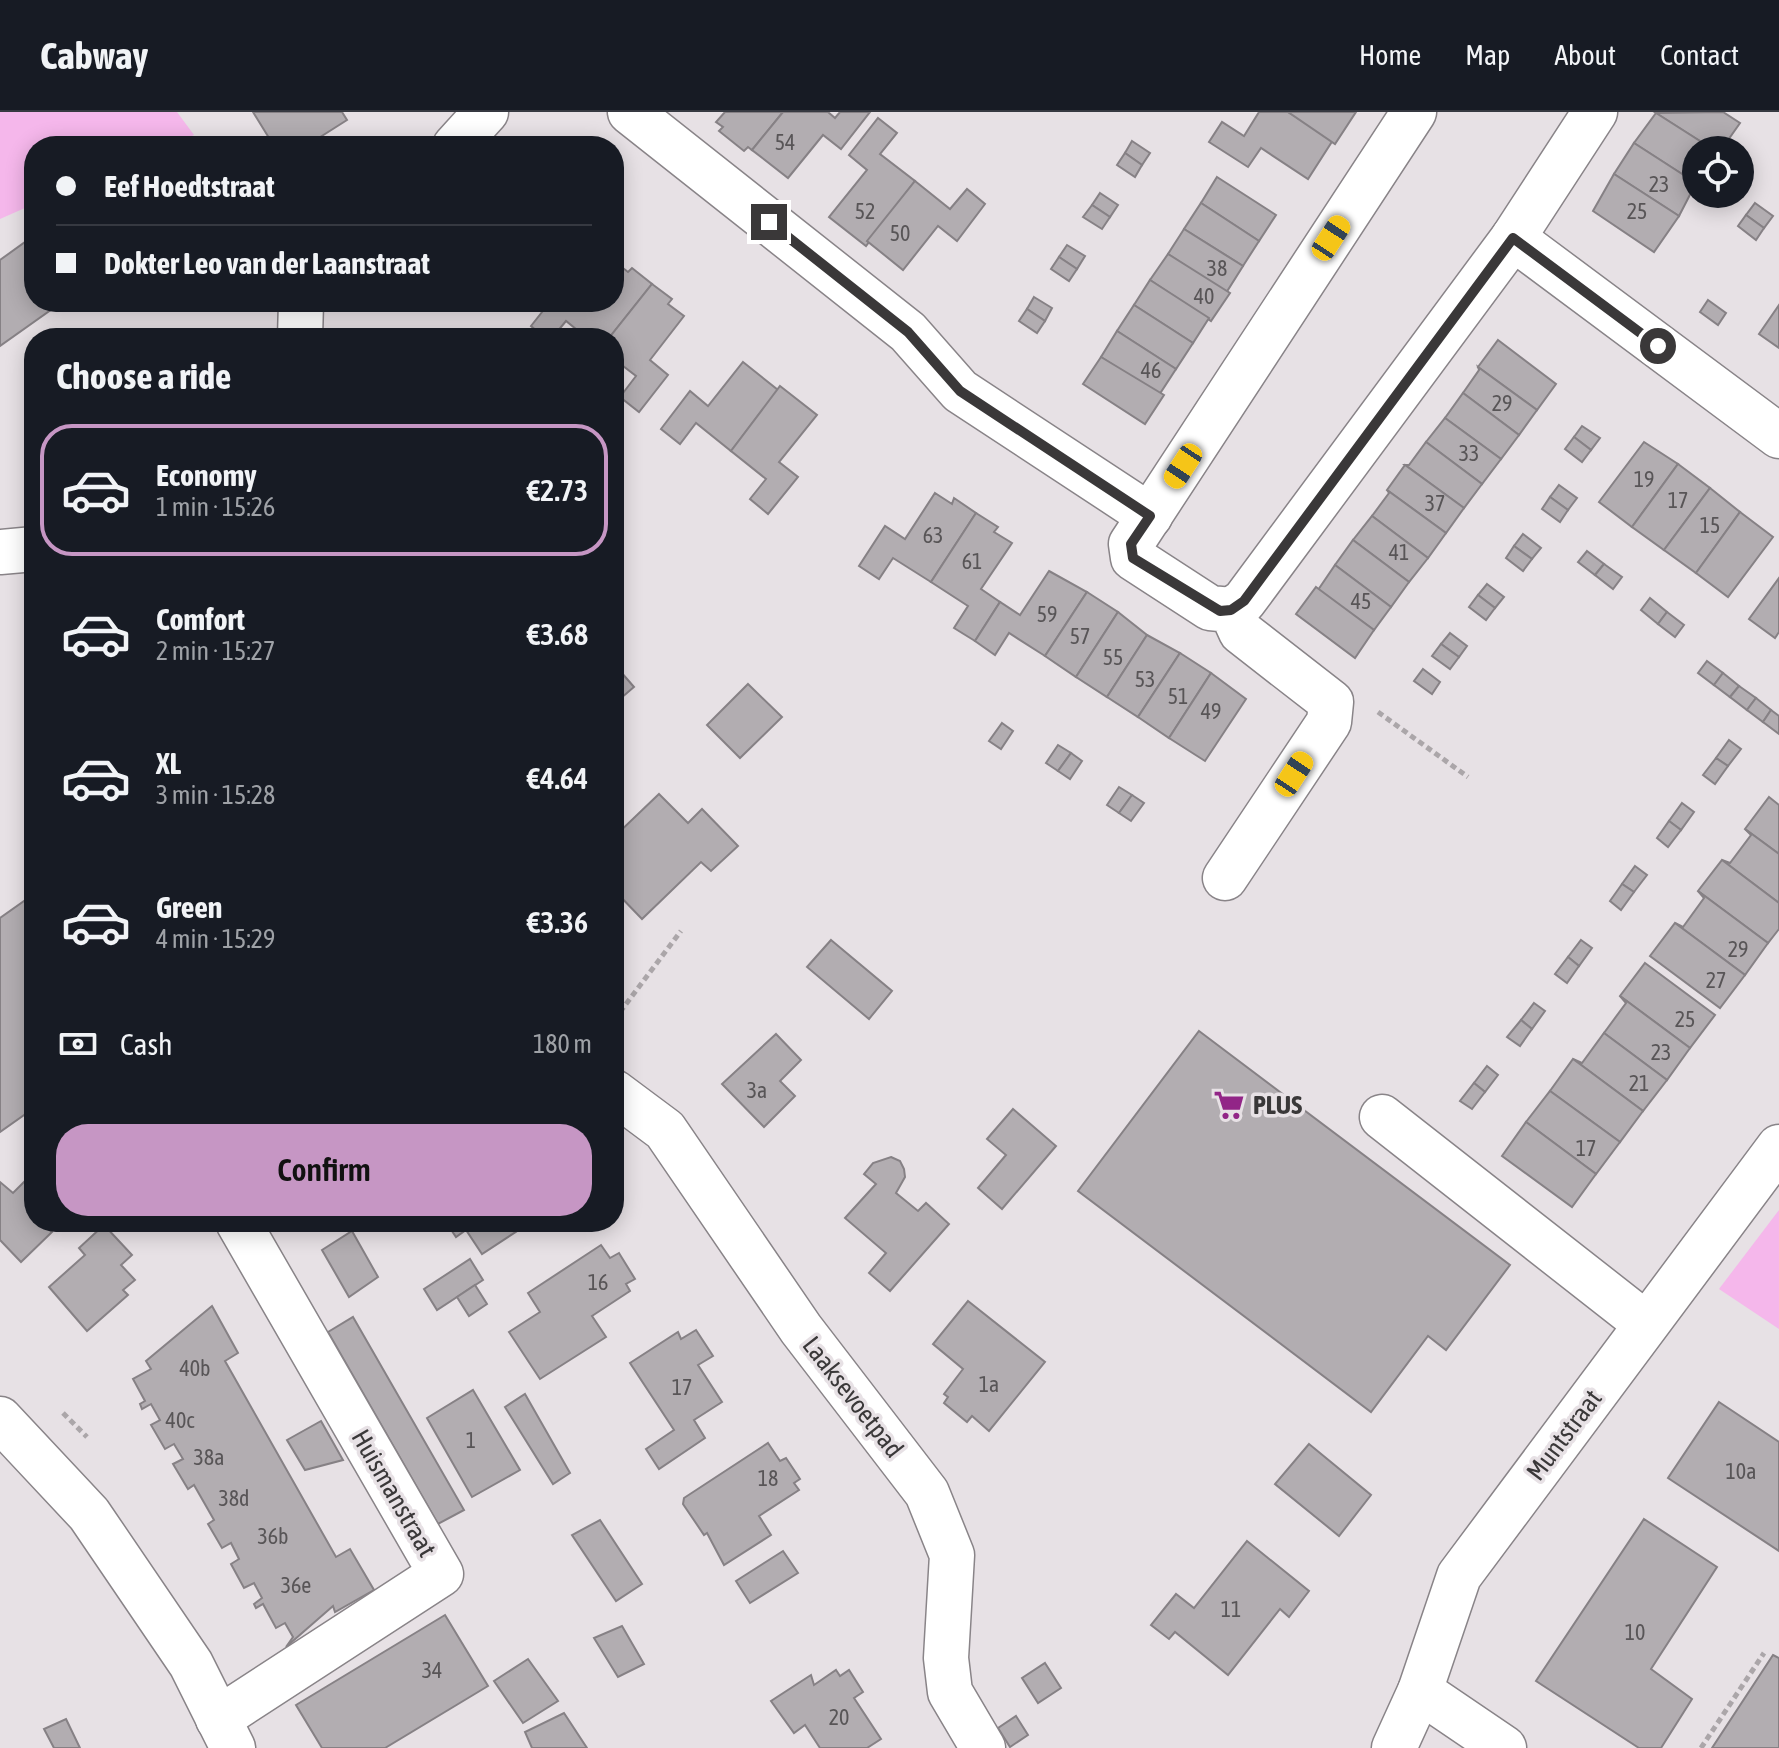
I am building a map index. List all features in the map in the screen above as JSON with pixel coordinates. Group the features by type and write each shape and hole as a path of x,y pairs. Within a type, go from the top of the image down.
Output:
{"street":[{"path":"464,136 486,112"},
{"path":"630,112 908,332 960,391 1150,516"},
{"path":"1414,112 1131,544 1133,558 1210,608 1231,610 1244,601 1513,238 1595,112"},
{"path":"1513,238 1779,436"},
{"path":"0,552 24,550"},
{"path":"1225,878 1329,722 1331,702 1241,632 1231,610"},
{"name":"Laaksevoetpad","path":"624,1099 665,1130 801,1329 927,1493 952,1555 946,1658 950,1692 983,1748"},
{"path":"1382,1117 1646,1324"},
{"name":"Muntstraat","path":"1394,1748 1420,1691 1459,1576 1779,1147"},
{"name":"Huismanstraat","path":"0,1419 89,1514 191,1664 225,1734 441,1574 244,1232"},
{"path":"1420,1691 1504,1748"}],"path":[{"path":"1331,702 1352,693 1468,777"},
{"path":"624,1007 681,931"},
{"path":"1701,1748 1764,1653"}],"shaded area":[{"path":"0,112 177,112 194,135 24,136 24,208 0,219"},
{"path":"1779,1210 1779,1329 1719,1289"}],"building":[{"path":"253,112 342,112 347,120 322,136 268,136"},
{"path":"725,112 783,112 752,150 748,147 744,151 719,131 723,127 716,122"},
{"path":"783,112 828,112 835,118 840,112 870,112 841,149 823,135 788,178 752,150"},
{"path":"1259,112 1288,112 1333,140 1308,179 1261,148 1248,167 1209,142 1222,122 1244,136"},
{"path":"1288,112 1356,112 1335,144"},
{"path":"1723,112 1740,123 1731,136 1692,136 1656,113"},
{"path":"1656,113 1692,136 1682,136 1682,174 1634,143"},
{"path":"878,118 897,133 880,154 915,181 866,246 829,217 867,170 849,155"},
{"path":"1132,141 1150,153 1142,165 1125,153"},
{"path":"1634,143 1682,174 1683,208 1679,216 1614,174"},
{"path":"1125,153 1142,165 1135,177 1117,165"},
{"path":"1614,174 1679,216 1654,252 1593,211"},
{"path":"1217,177 1276,215 1259,241 1201,203"},
{"path":"915,181 950,209 967,189 985,204 957,241 938,226 903,270 867,241"},
{"path":"1100,193 1118,205 1110,217 1092,205"},
{"path":"1201,203 1259,241 1243,266 1184,229"},
{"path":"1754,204 1773,216 1764,228 1746,215"},
{"path":"1092,205 1110,217 1102,229 1083,217"},
{"path":"1746,215 1764,228 1756,240 1738,226"},
{"path":"1184,229 1243,266 1226,293 1168,254"},
{"path":"24,243 24,312 48,312 0,346 0,260"},
{"path":"1067,245 1085,256 1077,269 1059,257"},
{"path":"1168,254 1230,293 1211,321 1150,280"},
{"path":"1059,257 1077,269 1069,281 1051,269"},
{"path":"632,268 652,284 617,328 575,328 566,321 560,328 531,326 542,312 624,312 624,269 628,272"},
{"path":"1150,280 1209,318 1193,343 1134,305"},
{"path":"652,284 672,299 668,304 684,316 650,360 668,375 639,412 624,400 624,392 636,376 624,367 624,328 617,328"},
{"path":"1034,297 1052,308 1045,321 1027,309"},
{"path":"1708,300 1726,313 1718,325 1700,312"},
{"path":"1134,305 1193,343 1176,369 1117,331"},
{"path":"1779,305 1779,348 1759,334"},
{"path":"1027,309 1045,321 1037,333 1019,321"},
{"path":"1117,331 1176,369 1159,395 1101,357"},
{"path":"1498,340 1556,384 1537,410 1478,367"},
{"path":"1101,357 1164,395 1145,424 1083,384"},
{"path":"743,362 778,390 731,451 696,423 680,444 661,429 690,391 708,406"},
{"path":"1478,367 1537,410 1519,435 1463,393"},
{"path":"780,386 817,415 779,462 798,477 768,514 750,499 766,479 731,451"},
{"path":"1463,393 1519,435 1501,459 1445,418"},
{"path":"1445,418 1501,459 1482,484 1426,442"},
{"path":"1582,426 1600,438 1591,450 1574,437"},
{"path":"1574,437 1591,450 1582,462 1565,449"},
{"path":"1426,442 1482,484 1464,508 1405,465 1409,465"},
{"path":"1644,442 1678,464 1632,527 1599,502"},
{"path":"1678,464 1710,488 1664,550 1632,527"},
{"path":"1405,465 1464,508 1446,533 1387,490"},
{"path":"1559,485 1577,498 1568,510 1550,497"},
{"path":"1710,488 1740,512 1696,573 1664,550"},
{"path":"1387,490 1446,533 1428,558 1372,516 1389,493"},
{"path":"935,493 952,504 954,498 976,513 931,582 893,558 879,579 859,566 885,526 905,539"},
{"path":"1550,497 1568,510 1560,522 1542,509"},
{"path":"1740,512 1773,537 1728,597 1696,573"},
{"path":"976,513 998,527 994,532 1012,543 981,589 1000,602 975,641 954,628 968,606 931,582"},
{"path":"1372,516 1428,558 1409,582 1353,540"},
{"path":"1523,534 1541,548 1532,559 1514,546"},
{"path":"1353,540 1409,582 1391,607 1335,565"},
{"path":"1514,546 1532,559 1523,571 1506,558"},
{"path":"1587,551 1604,564 1595,575 1578,562"},
{"path":"1604,564 1622,577 1613,589 1595,575"},
{"path":"1335,565 1391,607 1374,630 1318,590"},
{"path":"1049,571 1087,592 1045,656 1009,633 995,655 975,641 1000,602 1020,615"},
{"path":"1779,578 1779,632 1775,638 1749,619"},
{"path":"1487,584 1504,597 1495,608 1478,595"},
{"path":"1316,587 1374,630 1355,658 1296,614"},
{"path":"1087,592 1118,612 1076,677 1045,656"},
{"path":"1478,595 1495,608 1486,620 1469,607"},
{"path":"1650,598 1667,612 1658,624 1641,610"},
{"path":"1118,612 1147,635 1107,697 1076,677"},
{"path":"1667,612 1684,625 1675,637 1658,624"},
{"path":"1450,633 1467,646 1459,657 1441,644"},
{"path":"1147,635 1180,653 1138,717 1107,697"},
{"path":"1441,644 1459,657 1450,669 1432,656"},
{"path":"1180,653 1211,673 1169,738 1138,717"},
{"path":"1707,661 1723,673 1714,685 1698,673"},
{"path":"1423,669 1440,682 1432,694 1414,681"},
{"path":"1211,673 1246,699 1205,761 1169,738"},
{"path":"1723,673 1739,686 1730,697 1714,685"},
{"path":"624,676 634,687 624,696"},
{"path":"748,684 782,717 740,758 707,725"},
{"path":"1739,686 1756,698 1747,710 1730,697"},
{"path":"1756,698 1771,710 1763,722 1747,710"},
{"path":"1771,710 1779,716 1779,734 1763,722"},
{"path":"1002,723 1013,731 1001,749 989,741"},
{"path":"1729,740 1741,749 1728,766 1716,758"},
{"path":"1058,745 1071,753 1058,771 1046,763"},
{"path":"1071,753 1082,761 1070,779 1058,771"},
{"path":"1716,758 1728,766 1715,784 1703,775"},
{"path":"1119,787 1132,795 1119,813 1107,805"},
{"path":"659,794 688,823 702,809 738,846 711,871 701,862 642,919 624,900 624,827"},
{"path":"1132,795 1144,803 1131,821 1119,813"},
{"path":"1769,797 1779,805 1779,854 1745,829"},
{"path":"1682,803 1694,812 1681,830 1669,821"},
{"path":"1669,821 1681,830 1668,847 1657,838"},
{"path":"1745,829 1779,854 1779,903 1722,860 1730,863 1751,835"},
{"path":"1722,860 1779,903 1779,929 1768,943 1698,891"},
{"path":"1635,866 1647,875 1634,892 1622,884"},
{"path":"1622,884 1634,892 1621,910 1610,901"},
{"path":"1698,891 1768,943 1745,975 1675,923 1683,927 1704,898"},
{"path":"24,901 24,1115 0,1132 0,918"},
{"path":"1675,923 1745,975 1720,1008 1650,956"},
{"path":"831,940 892,991 869,1019 807,967"},
{"path":"1581,940 1592,948 1579,966 1568,957"},
{"path":"1568,957 1579,966 1567,983 1555,974"},
{"path":"1645,963 1715,1015 1690,1048 1620,996"},
{"path":"1620,996 1690,1048 1667,1080 1604,1033 1626,1003"},
{"path":"1534,1003 1545,1011 1532,1029 1521,1020"},
{"path":"1521,1020 1532,1029 1520,1046 1507,1037"},
{"path":"1199,1031 1510,1265 1446,1350 1428,1336 1371,1412 1078,1191"},
{"path":"1604,1033 1667,1080 1643,1111 1573,1059 1582,1063"},
{"path":"776,1034 801,1060 780,1081 795,1096 764,1127 722,1084"},
{"path":"1573,1059 1643,1111 1620,1142 1550,1091"},
{"path":"1487,1066 1498,1075 1485,1092 1474,1083"},
{"path":"1474,1083 1485,1092 1472,1109 1460,1101"},
{"path":"1550,1091 1620,1142 1596,1174 1526,1122"},
{"path":"1013,1109 1056,1146 1002,1209 978,1188 1006,1155 987,1139"},
{"path":"1526,1122 1596,1174 1572,1207 1502,1156"},
{"path":"891,1157 900,1161 904,1169 905,1177 896,1193 918,1211 926,1203 949,1224 890,1291 869,1273 886,1253 845,1218 876,1184 864,1174 873,1163"},
{"path":"0,1182 13,1193 24,1182 24,1232 52,1232 21,1262 0,1240"},
{"path":"96,1232 111,1232 132,1255 121,1265 135,1280 123,1290 128,1295 87,1331 49,1287 85,1255 79,1248"},
{"path":"353,1232 378,1277 349,1297 322,1250"},
{"path":"467,1232 516,1232 482,1254"},
{"path":"601,1245 610,1258 619,1253 635,1279 626,1284 630,1291 592,1316 606,1337 540,1379 509,1332 540,1312 528,1293"},
{"path":"470,1259 483,1280 437,1310 424,1289"},
{"path":"475,1285 487,1304 469,1316 457,1297"},
{"path":"968,1301 1045,1362 989,1431 972,1416 967,1422 944,1403 948,1397 944,1394 963,1369 933,1344"},
{"path":"212,1306 238,1353 225,1361 336,1557 350,1549 374,1590 335,1612 333,1606 286,1647 293,1637 285,1623 276,1628 263,1604 256,1608 254,1604 262,1598 254,1583 244,1588 231,1564 239,1559 231,1543 222,1548 208,1524 214,1520 194,1485 188,1489 173,1464 183,1459 174,1444 165,1449 151,1425 160,1420 151,1404 142,1409 140,1404 145,1401 133,1379 151,1369 146,1361"},
{"path":"353,1317 464,1510 438,1524 328,1332"},
{"path":"696,1330 713,1356 698,1365 722,1402 694,1420 705,1438 659,1469 646,1449 674,1430 630,1363 678,1332 681,1339"},
{"path":"473,1390 520,1470 472,1497 427,1418"},
{"path":"525,1394 570,1473 553,1484 505,1407"},
{"path":"1719,1402 1779,1442 1779,1551 1668,1478"},
{"path":"321,1421 343,1460 305,1470 287,1440"},
{"path":"768,1443 780,1461 786,1458 800,1479 794,1483 799,1490 759,1516 771,1535 724,1565 707,1533 704,1535 683,1504 684,1498"},
{"path":"1309,1444 1371,1495 1339,1536 1275,1484"},
{"path":"1644,1519 1717,1567 1651,1669 1692,1699 1661,1748 1639,1748 1536,1681"},
{"path":"600,1520 642,1584 616,1601 572,1535"},
{"path":"1247,1541 1309,1591 1289,1617 1280,1609 1228,1675 1175,1632 1169,1639 1151,1625 1176,1594 1194,1608"},
{"path":"783,1551 798,1573 750,1603 736,1581"},
{"path":"445,1615 488,1686 385,1748 322,1748 296,1705"},
{"path":"622,1626 644,1664 618,1677 594,1638"},
{"path":"1773,1655 1779,1658 1779,1748 1712,1748"},
{"path":"528,1659 558,1701 523,1723 494,1681"},
{"path":"1045,1663 1061,1688 1038,1703 1022,1678"},
{"path":"836,1670 840,1676 849,1670 863,1692 854,1698 881,1739 867,1748 820,1748 805,1725 794,1733 771,1701 811,1675 814,1685"},
{"path":"564,1713 587,1748 532,1748 525,1732"},
{"path":"1016,1716 1028,1735 1010,1747 998,1728"},
{"path":"66,1719 80,1748 54,1748 44,1729"}],"place":[{"name":"PLUS","path":"1229,1105"}],"route":[{"path":"769,222 908,332 960,391 1150,516 1131,544 1133,558 1210,608 1220,611 1231,610 1244,601 1513,238 1658,346"}]}
